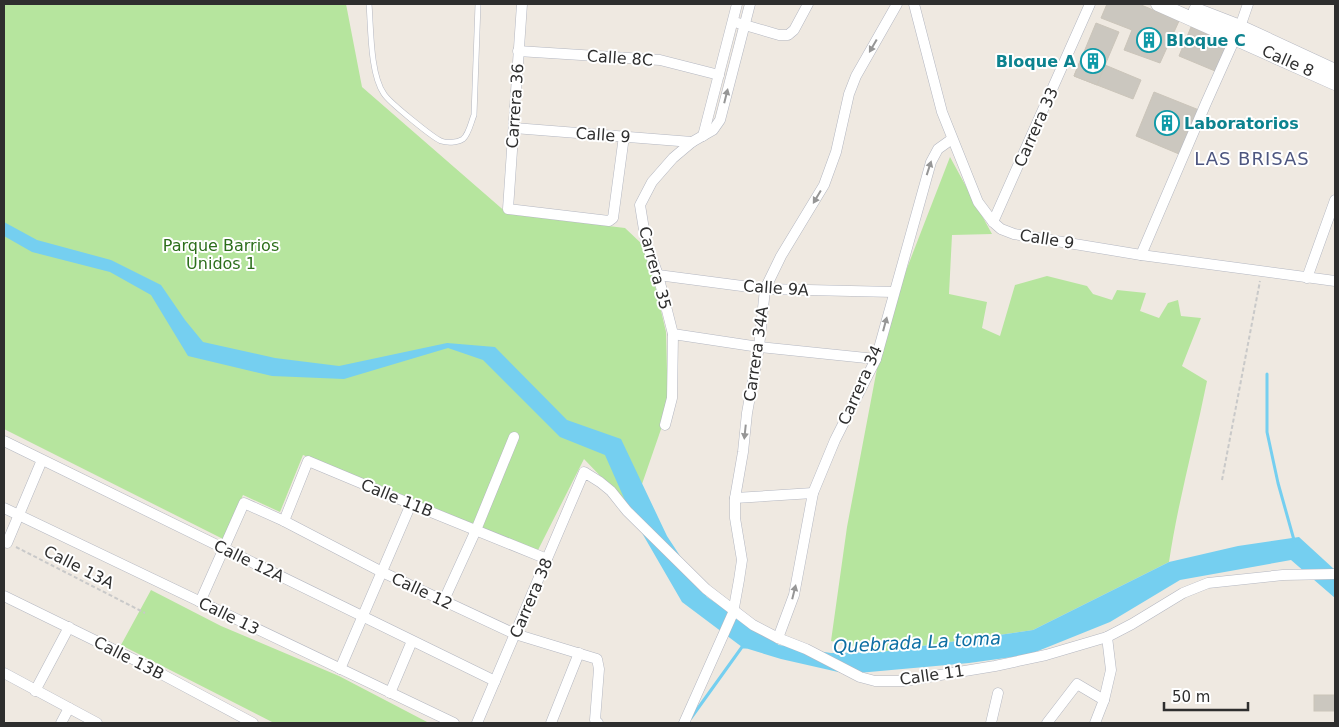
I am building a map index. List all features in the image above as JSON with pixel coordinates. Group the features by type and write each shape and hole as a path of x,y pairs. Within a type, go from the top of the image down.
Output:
{"main road":[{"name":"Calle 8","path":"1158,4 1238,32 1335,71"},
{"name":"Calle 8","path":"1181,4 1335,83"}],"street":[{"name":"Carrera 36","path":"522,4 508,209 609,221 613,218 624,136"},
{"path":"703,136 738,4"},
{"name":"Carrera 35","path":"665,425 672,398 673,334 658,275 646,242 640,205 652,182 673,158 692,142 714,130 720,120 750,4"},
{"path":"733,21 788,36 794,30 808,4"},
{"name":"Carrera 34A","path":"684,723 721,643 733,612 742,560 734,518 734,498 759,347 765,289 781,256 824,185 836,152 849,94 856,76 897,4"},
{"name":"Calle 9","path":"914,4 942,112 952,138 978,202 993,222 1001,229 1014,234 1141,255 1335,281"},
{"name":"Carrera 33","path":"993,222 1090,4"},
{"path":"1141,255 1238,32 1248,4"},
{"name":"Calle 8C","path":"518,51 660,60 719,75"},
{"name":"Calle 9","path":"514,128 692,142"},
{"name":"Carrera 34","path":"778,638 794,595 813,493 835,440 876,359 930,162 938,149 952,138"},
{"path":"1307,278 1335,200"},
{"name":"Calle 9A","path":"658,275 765,289 894,292"},
{"path":"673,334 759,347 876,359"},
{"path":"444,600 476,530 514,436"},
{"name":"Calle 12A","path":"4,441 495,681"},
{"path":"8,543 42,460"},
{"name":"Calle 11B","path":"284,521 308,461 547,558"},
{"name":"Calle 11","path":"584,472 611,492 627,511 706,589 733,612 778,638 806,649 860,677 876,680 904,681 995,666 1046,655 1107,637 1183,593 1208,583 1299,574 1335,574"},
{"name":"Carrera 38","path":"477,723 584,472"},
{"path":"734,498 813,493"},
{"name":"Calle 12","path":"224,549 244,503 284,521 382,572 515,634 597,659 600,669 595,720 598,723"},
{"path":"340,669 411,504"},
{"name":"Calle 13","path":"4,508 454,723"},
{"path":"200,602 224,549"},
{"name":"Calle 13B","path":"4,596 139,662 253,723"},
{"path":"35,691 69,627"},
{"path":"1095,723 1104,700 1111,670 1107,637"},
{"path":"390,693 412,641"},
{"path":"551,723 579,653"},
{"path":"4,673 97,723"},
{"path":"1047,723 1077,684 1104,700"},
{"path":"991,723 998,693"},
{"path":"61,723 69,708"}],"lane":[{"path":"369,4 374,68 383,94 397,108 441,141 453,143 463,139 474,115 478,4"}],"path":[{"path":"1222,480 1262,271"},
{"name":"Calle 13A","path":"8,543 145,613"}],"green space":[{"name":"Parque Barrios Unidos 1","path":"4,4 346,4 362,87 508,214 625,228 643,245 651,268 666,332 668,409 633,510 584,459 538,550 303,455 280,512 243,495 223,539 4,429"},
{"path":"950,157 992,234 952,235 949,294 987,302 982,328 1000,336 1015,285 1047,276 1087,286 1093,294 1112,300 1117,290 1146,293 1140,311 1159,318 1168,303 1178,300 1181,316 1201,318 1182,366 1207,381 1177,516 1169,562 1033,630 880,652 831,641 847,527 879,358 897,294"},
{"path":"151,590 221,626 339,676 429,723 274,723 121,645"}],"water":[{"path":"4,222 37,240 111,260 161,285 203,342 275,358 339,366 447,343 495,347 567,420 621,439 667,536 707,597 779,645 831,653 880,652 1033,630 1169,562 1238,546 1299,537 1335,570 1335,598 1291,560 1180,580 1110,622 1028,655 969,663 847,674 781,659 742,647 682,602 631,514 605,455 560,437 483,360 448,348 344,379 272,376 188,356 151,295 110,272 32,252 4,236"}],"building":[{"name":"Bloque C","path":"1107,4 1139,4 1179,21 1160,63 1124,50 1132,30 1101,18"},
{"name":"Bloque A","path":"1096,23 1119,32 1105,65 1141,80 1133,99 1074,76"},
{"path":"1191,27 1228,42 1215,71 1179,56"},
{"path":"1082,56 1105,65 1097,85 1074,76"},
{"name":"Laboratorios","path":"1154,92 1199,110 1179,154 1136,136"},
{"path":"1314,695 1335,695 1335,711 1314,711"}],"waterway":[{"path":"1267,374 1267,432 1278,483 1294,540"},
{"path":"691,718 742,647 746,647"}],"place":[{"name":"Bloque C","path":"1149,40"},
{"name":"Bloque A","path":"1093,61"},
{"name":"Laboratorios","path":"1167,123"}],"district":[{"name":"LAS BRISAS","path":"1252,158"}],"water label":[{"name":"Quebrada La toma","path":"917,642"}]}
